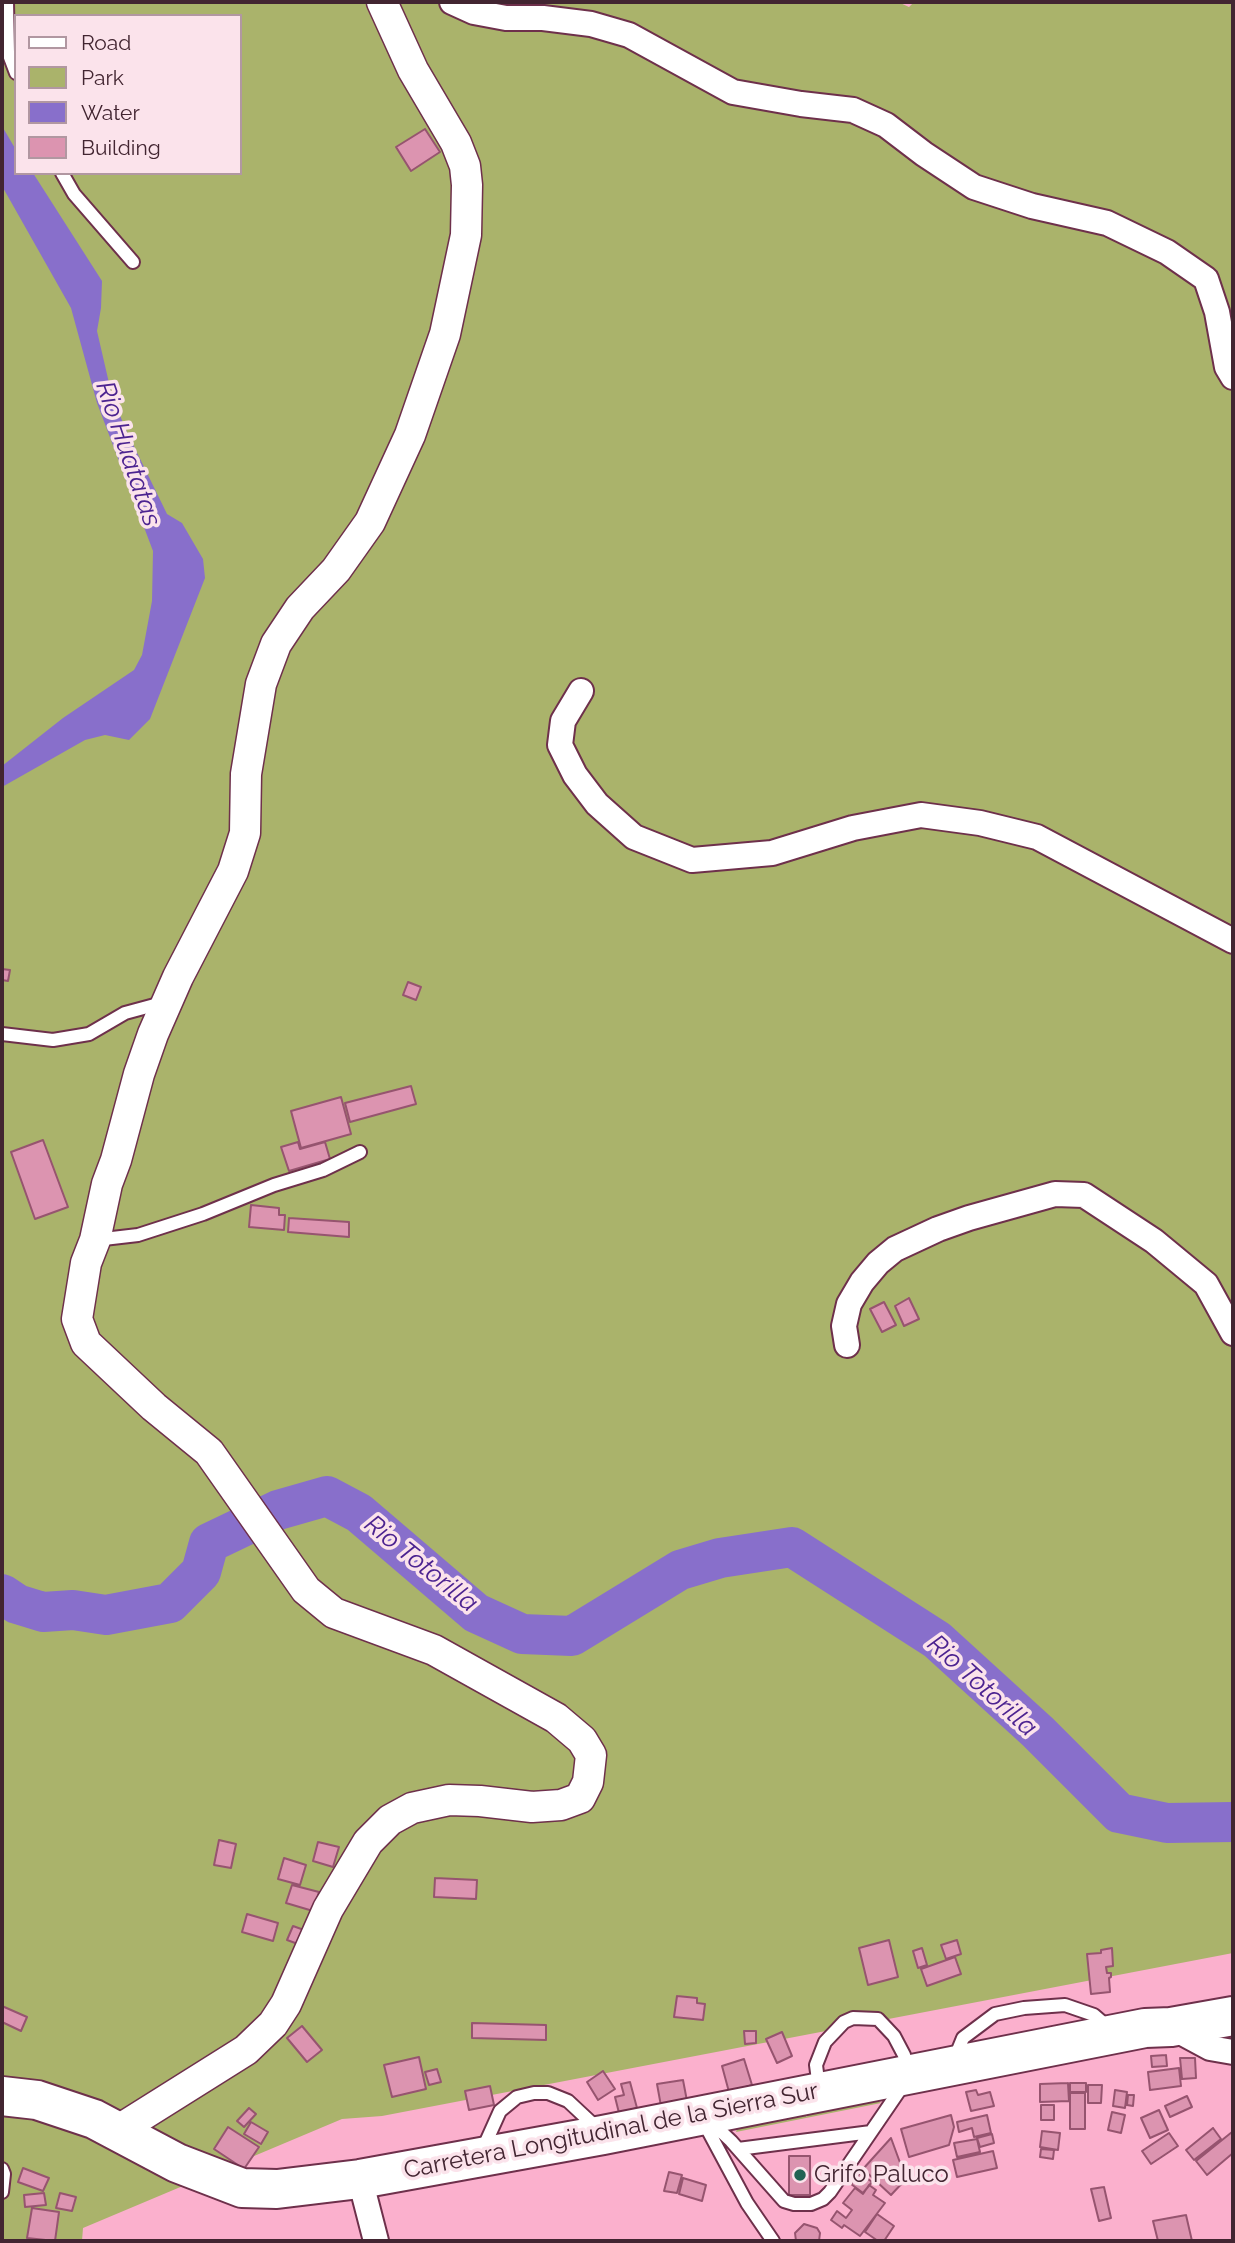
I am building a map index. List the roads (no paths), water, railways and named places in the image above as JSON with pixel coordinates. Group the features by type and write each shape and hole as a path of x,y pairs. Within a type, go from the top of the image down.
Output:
{"highway":[{"name":"Carretera Longitudinal de la Sierra Sur","path":"2,2096 37,2101 94,2119 177,2162 242,2188 277,2189 360,2179 1145,2028 1171,2027 1233,2015"}],"street":[{"path":"117,2132 246,2050 273,2024 286,2004 328,1909 368,1842 390,1820 412,1808 449,1800 532,1807 561,1805 580,1798 588,1782 591,1755 582,1740 556,1717 434,1650 334,1613 306,1590 209,1452 154,1407 86,1343 80,1332 77,1307 107,1184 153,1034 178,977 192,955 233,871 245,833 246,774 254,715 261,684 276,644 300,608 336,570 376,510 410,435 445,334 466,235 465,166 456,143 413,70 382,2"},
{"path":"452,2 474,12 506,18 543,18 591,24 629,35 733,92 853,110 886,125 923,155 974,187 1032,206 1107,223 1167,253 1206,279 1217,312 1227,367 1233,377"},
{"path":"581,691 563,721 560,745 575,775 597,804 634,837 692,860 772,853 853,828 921,815 968,822 1037,837 1233,941"},
{"path":"847,1345 845,1326 849,1304 862,1282 878,1263 895,1249 959,1222 1055,1194 1084,1195 1154,1241 1206,1284 1233,1333"},
{"path":"1171,2027 1210,2048 1233,2052"},
{"path":"360,2179 376,2241"}],"lane":[{"path":"7,2 8,52 14,68"},
{"path":"63,175 74,194 133,262"},
{"path":"2,1034 53,1040 89,1034 125,1013 169,1001"},
{"path":"94,1240 138,1235 203,1214 274,1185 323,1170 360,1152"},
{"path":"700,2115 719,2127 784,2201 811,2204 830,2192 910,2075 894,2036 878,2019 853,2018 844,2022 825,2042 817,2065 819,2091"},
{"path":"480,2157 500,2112 517,2097 534,2093 548,2093 568,2101 603,2134"},
{"path":"700,2115 747,2203 773,2241"},
{"path":"738,2149 871,2132"},
{"path":"2,2169 2,2192"}],"water":[{"name":"Rio Huatatas","path":"2,126 14,147 14,175 34,175 102,281 97,331 112,396 167,514 182,523 203,559 205,578 150,719 129,740 105,735 85,740 2,787 2,766 63,718 134,670 142,655 152,601 153,551 97,403 71,308 2,186"}],"waterway":[{"name":"Rio Totorilla","path":"2,1594 17,1604 43,1612 73,1610 106,1615 170,1603 201,1572 209,1543 278,1510 327,1496 359,1513 476,1613 522,1634 572,1636 680,1570 720,1558 792,1547 937,1640 1038,1732 1119,1813 1167,1823 1233,1822"}],"place":[{"name":"Grifo Paluco","path":"800,2175"}]}
